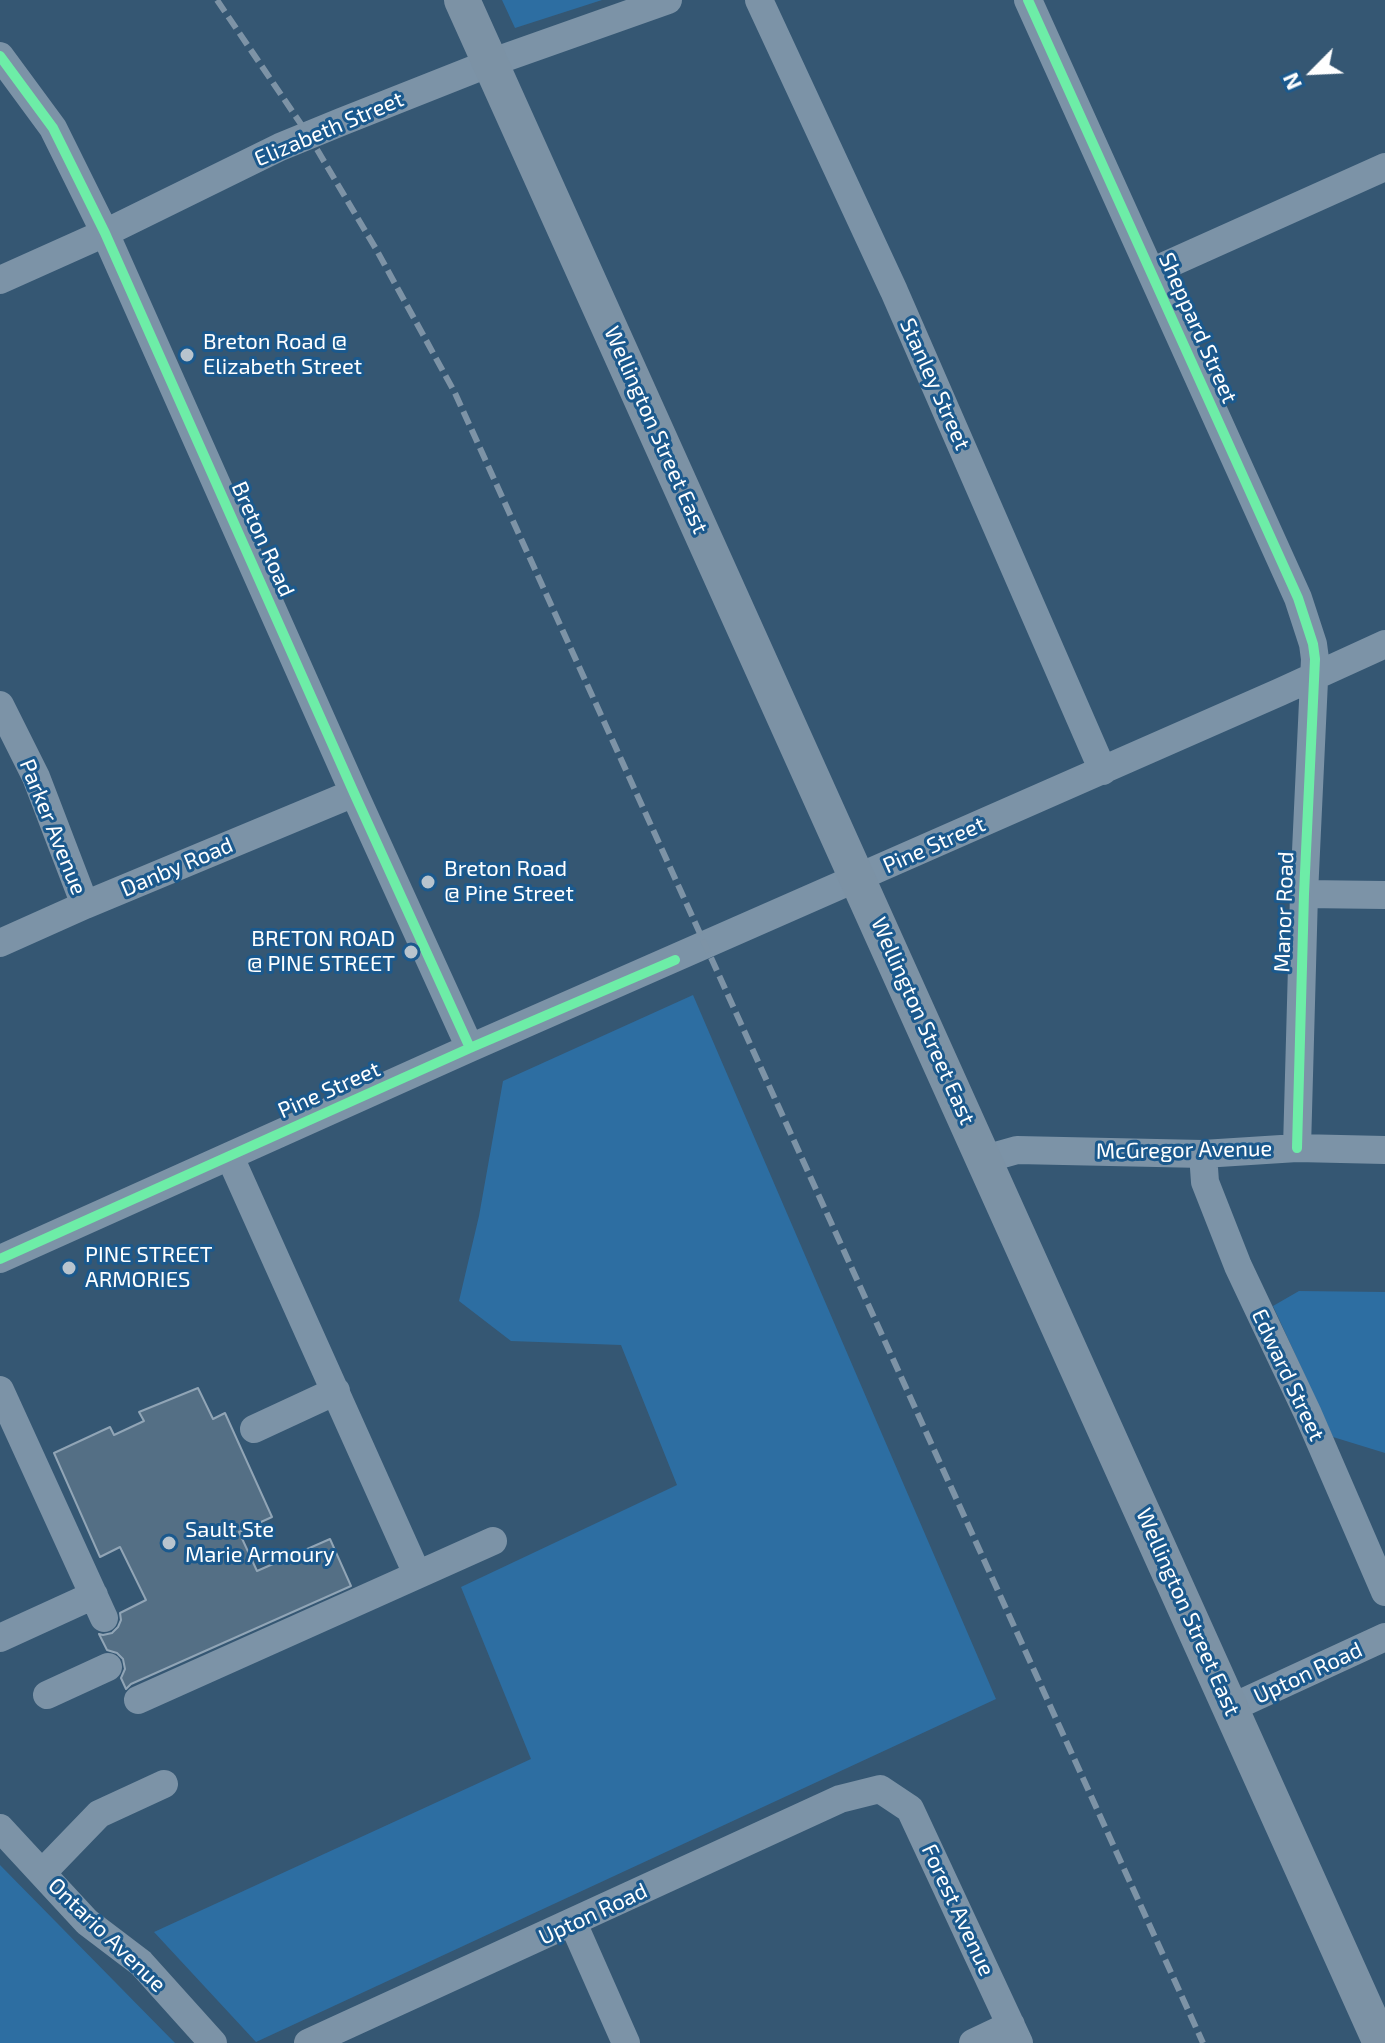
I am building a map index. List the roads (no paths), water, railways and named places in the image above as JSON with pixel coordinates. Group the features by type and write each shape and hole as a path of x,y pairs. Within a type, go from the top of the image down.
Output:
{"main road":[{"name":"Wellington Street East","path":"462,0 1381,2043"}],"street":[{"name":"Elizabeth Street","path":"0,280 105,233 280,147 490,63 668,0"},
{"name":"Stanley Street","path":"759,0 894,291 1103,771"},
{"name":"Sheppard Street","path":"1028,0 1298,598 1313,644 1313,677"},
{"name":"Breton Road","path":"0,56 53,128 105,233 470,1048"},
{"path":"1151,272 1382,175"},
{"name":"Pine Street","path":"0,1259 1385,644"},
{"name":"Manor Road","path":"1297,1148 1313,677"},
{"name":"Parker Avenue","path":"0,705 36,777 85,905"},
{"name":"Danby Road","path":"0,943 354,793"},
{"path":"1304,894 1385,895"},
{"name":"McGregor Avenue","path":"985,1159 1017,1150 1203,1154 1297,1148 1385,1150"},
{"name":"Edward Street","path":"1203,1154 1205,1182 1238,1266 1308,1414 1385,1592"},
{"path":"230,1157 417,1574"},
{"path":"0,1390 99,1606 0,1638"},
{"path":"254,1429 336,1391"},
{"path":"138,1700 493,1541"},
{"name":"Upton Road","path":"1231,1708 1385,1637"},
{"path":"47,1695 108,1667"},
{"path":"42,1873 99,1814 164,1784"},
{"name":"Upton Road","path":"308,2043 840,1799 880,1789"},
{"name":"Forest Avenue","path":"880,1789 910,1809 1015,2034"},
{"name":"Ontario Avenue","path":"0,1828 87,1922 141,1963 213,2043"},
{"path":"573,1923 626,2043"},
{"path":"973,2043 1015,2034"}],"railway":[{"path":"217,0 309,136 376,249 455,393 1203,2043"}],"place":[{"name":"Breton Road @ Elizabeth Street","path":"187,355"},
{"name":"Breton Road @ Pine Street","path":"428,882"},
{"name":"BRETON ROAD @ PINE STREET","path":"411,952"},
{"name":"PINE STREET ARMORIES","path":"69,1268"},
{"name":"Sault Ste Marie Armoury","path":"169,1543"}]}
